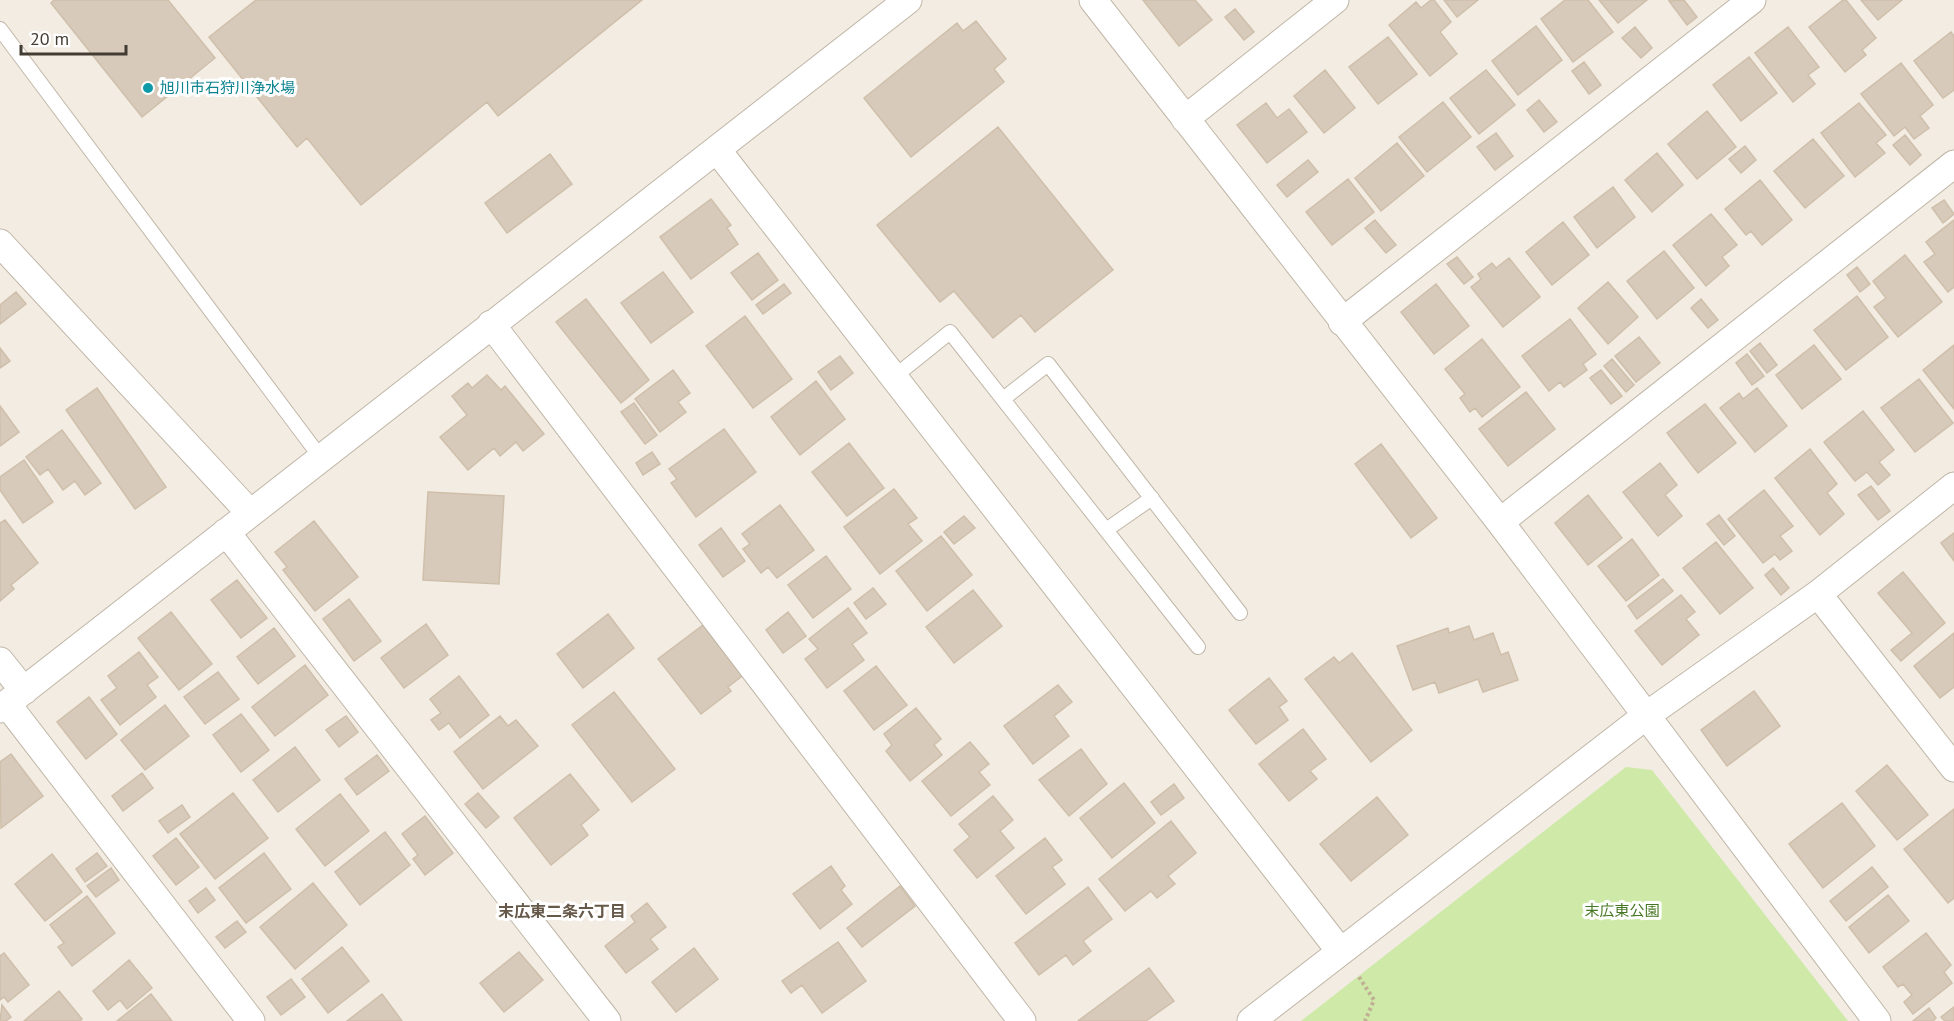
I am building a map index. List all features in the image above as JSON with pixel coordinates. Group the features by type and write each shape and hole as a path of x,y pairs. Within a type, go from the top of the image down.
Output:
{"street":[{"path":"10,702 491,324 718,151 908,0"},
{"path":"1093,0 1500,522 1877,1021"},
{"path":"1185,119 1335,0"},
{"path":"1342,322 1752,0"},
{"path":"718,151 1340,951"},
{"path":"1500,522 1954,164"},
{"path":"0,243 250,513"},
{"path":"491,324 1022,1021"},
{"path":"1251,1021 1647,715 1818,594 1954,486"},
{"path":"226,532 607,1021"},
{"path":"1818,594 1954,768"},
{"path":"0,661 10,702 251,1021"}],"lane":[{"path":"0,29 321,458"},
{"path":"894,377 950,332 1198,647"},
{"path":"1003,399 1048,364 1240,613"},
{"path":"1106,531 1152,498"}],"path":[{"path":"1340,951 1374,1000 1365,1021"}],"green space":[{"name":"末広東公園","path":"1626,767 1652,770 1848,1021 1301,1021"}],"building":[{"name":"旭川市石狩川浄水場","path":"54,0 168,0 215,58 142,117 51,3"},
{"path":"256,0 642,0 498,116 487,102 361,205 307,138 297,147 209,37"},
{"path":"1143,0 1195,0 1212,20 1179,46"},
{"path":"1434,0 1451,22 1440,32 1457,54 1430,76 1389,25 1416,2 1421,8"},
{"path":"1444,0 1478,0 1457,17"},
{"path":"1565,0 1588,0 1613,32 1573,62 1541,19"},
{"path":"1599,0 1647,0 1618,23"},
{"path":"1684,0 1697,17 1687,25 1669,1"},
{"path":"1846,0 1876,38 1862,50 1866,55 1845,72 1809,27"},
{"path":"1861,0 1902,0 1878,20"},
{"path":"1235,9 1254,32 1244,40 1225,17"},
{"path":"976,21 1006,59 994,69 1004,82 911,157 864,98 957,23 963,31"},
{"path":"1536,26 1562,60 1518,95 1492,61"},
{"path":"1635,27 1652,48 1641,58 1622,38"},
{"path":"1788,27 1819,67 1808,75 1815,84 1793,102 1755,53"},
{"path":"1951,32 1954,36 1954,90 1943,98 1914,61"},
{"path":"1388,37 1417,74 1378,104 1349,67"},
{"path":"1749,57 1777,93 1741,121 1713,85"},
{"path":"1584,62 1601,85 1589,94 1572,71"},
{"path":"1901,63 1933,105 1920,116 1929,128 1914,139 1905,127 1894,136 1861,94"},
{"path":"1325,70 1355,108 1324,133 1294,96"},
{"path":"1486,70 1515,105 1479,134 1450,98"},
{"path":"1539,100 1557,122 1544,132 1527,110"},
{"path":"1443,102 1471,137 1427,172 1399,137"},
{"path":"1266,103 1277,118 1289,109 1307,132 1267,163 1237,125"},
{"path":"1859,103 1886,135 1876,143 1885,153 1855,177 1821,133"},
{"path":"1707,111 1736,147 1697,179 1668,144"},
{"path":"998,127 1113,270 1035,332 1021,315 993,338 954,291 940,302 877,225"},
{"path":"1496,133 1513,156 1495,170 1477,147"},
{"path":"1905,135 1921,155 1910,165 1893,145"},
{"path":"1813,139 1844,176 1805,208 1774,171"},
{"path":"1397,143 1424,176 1381,211 1355,178"},
{"path":"1745,146 1756,160 1741,173 1729,159"},
{"path":"1657,153 1683,185 1652,212 1625,180"},
{"path":"550,154 572,184 507,233 485,203"},
{"path":"1308,160 1318,172 1287,197 1277,185"},
{"path":"1348,179 1374,212 1332,245 1306,212"},
{"path":"1760,180 1792,220 1762,245 1751,231 1746,235 1725,209"},
{"path":"1613,187 1635,217 1597,248 1574,217"},
{"path":"711,199 731,225 727,228 738,244 691,279 660,237"},
{"path":"1944,200 1954,214 1943,223 1932,208"},
{"path":"1711,214 1737,245 1722,257 1729,266 1706,286 1673,245"},
{"path":"1375,220 1396,245 1386,253 1365,228"},
{"path":"1954,220 1954,287 1948,292 1924,262 1935,254 1926,242"},
{"path":"1563,222 1589,255 1552,285 1526,252"},
{"path":"1664,251 1694,288 1657,319 1627,281"},
{"path":"758,253 778,280 752,300 731,273"},
{"path":"1905,255 1942,302 1898,337 1874,307 1886,298 1873,281"},
{"path":"1457,257 1473,277 1464,284 1447,264"},
{"path":"1509,258 1540,297 1503,327 1471,287 1481,279 1478,274 1492,263 1496,268"},
{"path":"1857,267 1870,284 1860,292 1847,275"},
{"path":"663,272 693,312 651,343 621,303"},
{"path":"1608,282 1638,317 1608,344 1578,308"},
{"path":"784,284 791,293 763,314 756,305"},
{"path":"1436,284 1469,326 1434,354 1401,312"},
{"path":"16,292 26,304 0,324 0,305"},
{"path":"1857,296 1888,337 1846,370 1814,330"},
{"path":"586,299 649,380 621,403 556,322"},
{"path":"1701,299 1718,320 1708,328 1691,308"},
{"path":"745,316 792,379 753,408 706,346"},
{"path":"1570,319 1596,354 1583,364 1587,370 1564,387 1560,382 1549,391 1522,356"},
{"path":"1639,337 1660,363 1636,382 1615,356"},
{"path":"1482,339 1520,387 1482,417 1475,408 1470,412 1460,398 1465,394 1445,369"},
{"path":"1760,343 1777,365 1767,373 1750,351"},
{"path":"1814,345 1841,379 1802,409 1776,375"},
{"path":"1954,345 1954,409 1923,370"},
{"path":"0,348 10,361 0,368"},
{"path":"1747,354 1764,376 1752,385 1736,363"},
{"path":"840,356 853,373 831,390 818,372"},
{"path":"1612,359 1634,385 1626,392 1604,366"},
{"path":"673,370 690,393 678,402 686,412 660,432 635,399"},
{"path":"1601,370 1622,396 1611,404 1590,378"},
{"path":"487,375 501,390 505,386 544,434 523,451 516,442 500,456 494,448 468,470 440,437 467,415 452,396 468,383 472,388"},
{"path":"1919,379 1953,423 1915,452 1881,408"},
{"path":"816,381 845,419 800,455 771,417"},
{"path":"97,388 166,487 135,509 66,410"},
{"path":"1757,388 1787,426 1755,452 1720,408 1739,393 1743,399"},
{"path":"1526,392 1555,429 1508,466 1479,429"},
{"path":"634,403 657,435 645,444 621,412"},
{"path":"1705,404 1736,443 1698,473 1667,433"},
{"path":"0,406 19,432 0,446"},
{"path":"1863,411 1894,450 1879,462 1890,475 1878,485 1867,472 1855,481 1824,442"},
{"path":"724,429 756,472 696,517 671,483 677,479 669,469"},
{"path":"62,430 101,483 85,495 75,481 63,490 48,469 40,475 26,457"},
{"path":"849,443 884,488 847,516 812,472"},
{"path":"1381,444 1437,518 1411,538 1355,464"},
{"path":"1810,449 1837,484 1827,493 1844,514 1820,535 1775,478"},
{"path":"652,452 660,464 643,475 636,463"},
{"path":"24,460 53,502 23,523 0,490 0,477"},
{"path":"1660,463 1677,485 1665,495 1682,516 1658,536 1623,492"},
{"path":"1871,486 1890,511 1878,520 1858,495"},
{"path":"894,489 917,518 908,524 922,541 880,574 844,527"},
{"path":"1764,490 1793,526 1780,536 1792,551 1780,560 1775,554 1763,563 1728,519"},
{"path":"428,492 504,496 499,584 423,580"},
{"path":"1588,495 1622,538 1588,565 1555,523"},
{"path":"780,505 814,550 777,578 768,567 761,573 743,549 750,544 742,534"},
{"path":"1719,515 1735,536 1724,545 1707,524"},
{"path":"964,516 975,528 954,544 944,532"},
{"path":"5,520 38,563 11,585 14,589 0,601 0,523"},
{"path":"314,521 358,577 315,611 283,570 287,567 275,552"},
{"path":"721,528 745,561 723,577 699,545"},
{"path":"1954,533 1954,561 1941,543"},
{"path":"941,536 972,575 927,611 896,571"},
{"path":"1632,539 1659,575 1626,601 1598,566"},
{"path":"1716,542 1753,588 1720,614 1683,568"},
{"path":"826,556 851,589 813,618 788,585"},
{"path":"1773,568 1789,588 1781,595 1765,575"},
{"path":"1903,572 1945,623 1901,661 1891,650 1912,633 1878,593"},
{"path":"1663,579 1673,591 1637,619 1628,606"},
{"path":"237,580 267,618 241,638 211,600"},
{"path":"873,588 886,604 866,619 854,603"},
{"path":"973,590 1002,626 954,663 926,627"},
{"path":"1681,595 1695,612 1686,619 1699,635 1662,665 1635,631"},
{"path":"349,599 381,641 354,661 323,619"},
{"path":"848,608 867,633 852,644 864,660 827,688 805,659 818,649 809,639"},
{"path":"171,612 212,664 179,690 138,638"},
{"path":"788,612 806,636 783,653 766,630"},
{"path":"608,614 634,648 583,688 557,654"},
{"path":"426,624 448,655 404,688 381,658"},
{"path":"703,625 742,676 728,687 731,691 701,714 658,659"},
{"path":"1469,626 1474,640 1493,633 1501,655 1508,652 1518,680 1483,692 1478,679 1439,693 1435,682 1413,690 1397,646 1448,628 1449,633"},
{"path":"274,628 295,656 258,684 237,657"},
{"path":"1954,633 1954,687 1940,698 1914,666"},
{"path":"139,652 158,677 147,685 156,697 120,725 101,700 117,688 108,676"},
{"path":"1352,653 1412,730 1371,762 1305,679 1334,657 1339,663"},
{"path":"305,665 328,695 275,736 252,707"},
{"path":"876,666 907,705 874,730 844,691"},
{"path":"218,672 239,699 205,724 184,697"},
{"path":"459,676 489,715 460,738 449,723 439,730 431,720 441,713 430,699"},
{"path":"1269,678 1287,701 1279,707 1288,720 1256,744 1229,710"},
{"path":"1058,685 1072,702 1054,716 1069,736 1033,764 1004,726"},
{"path":"1754,691 1780,726 1727,766 1701,730"},
{"path":"614,692 675,769 632,802 572,725"},
{"path":"89,697 117,734 86,759 57,722"},
{"path":"165,705 189,736 145,770 121,740"},
{"path":"916,708 941,739 934,745 942,755 910,781 886,751 892,745 884,734"},
{"path":"241,714 269,750 241,772 213,735"},
{"path":"346,716 358,732 339,747 326,730"},
{"path":"500,716 508,726 516,720 538,746 483,789 454,752"},
{"path":"1303,729 1326,759 1310,771 1317,779 1289,801 1259,764"},
{"path":"970,742 989,764 979,772 990,785 951,816 922,781"},
{"path":"295,747 320,780 278,812 253,780"},
{"path":"1081,749 1107,784 1069,816 1039,780"},
{"path":"11,754 43,796 1,828 0,762"},
{"path":"377,755 389,771 357,795 345,779"},
{"path":"1887,765 1928,815 1897,840 1856,791"},
{"path":"142,773 153,788 123,811 112,796"},
{"path":"570,774 599,810 581,825 588,835 551,865 514,818"},
{"path":"1124,783 1155,823 1112,858 1080,818"},
{"path":"1174,784 1184,798 1161,815 1151,802"},
{"path":"233,793 268,838 215,879 180,834"},
{"path":"478,793 499,817 486,828 465,804"},
{"path":"340,794 369,831 325,866 296,829"},
{"path":"993,796 1013,820 1000,831 1014,848 977,878 954,850 970,837 959,824"},
{"path":"1377,797 1408,835 1351,881 1320,844"},
{"path":"1842,803 1875,846 1823,888 1789,844"},
{"path":"182,805 190,817 168,833 159,821"},
{"path":"1954,809 1954,898 1948,903 1904,849"},
{"path":"425,816 453,853 425,875 413,859 418,855 402,834"},
{"path":"1171,821 1196,853 1168,876 1175,884 1157,898 1151,891 1125,911 1099,879"},
{"path":"385,832 410,865 360,905 335,872"},
{"path":"176,838 199,867 176,885 153,856"},
{"path":"1045,838 1062,860 1052,867 1065,884 1026,914 996,876"},
{"path":"97,853 107,866 85,882 76,869"},
{"path":"264,853 291,889 246,923 219,888"},
{"path":"52,854 82,892 45,921 15,884"},
{"path":"831,866 845,886 841,890 852,904 820,929 793,894"},
{"path":"1872,867 1888,887 1846,921 1830,901"},
{"path":"111,868 119,880 96,897 87,886"},
{"path":"313,883 347,925 295,969 260,927"},
{"path":"900,886 915,906 862,947 847,928"},
{"path":"1088,887 1112,919 1083,941 1091,951 1073,965 1066,955 1039,975 1015,943"},
{"path":"206,888 215,900 198,913 189,901"},
{"path":"1888,895 1909,921 1869,953 1849,927"},
{"path":"87,896 115,933 72,966 58,947 64,943 50,925"},
{"path":"647,903 666,927 650,939 658,949 626,973 605,946 635,922 631,916"},
{"path":"237,921 246,932 225,948 216,937"},
{"path":"1926,933 1951,965 1944,972 1952,983 1913,1014 1904,1002 1912,995 1903,984 1898,987 1883,967"},
{"path":"838,942 866,981 822,1013 802,985 791,993 782,981"},
{"path":"342,947 369,981 328,1013 302,979"},
{"path":"694,948 718,979 676,1012 652,982"},
{"path":"519,952 543,980 504,1012 480,983"},
{"path":"4,953 29,985 8,1002 4,997 0,1000 0,956"},
{"path":"129,960 152,988 127,1009 120,1000 108,1010 93,991"},
{"path":"1149,968 1174,1001 1146,1021 1078,1021"},
{"path":"291,979 305,997 281,1015 267,997"},
{"path":"59,991 82,1019 80,1021 24,1021"},
{"path":"151,994 172,1021 117,1021"},
{"path":"382,994 402,1021 347,1021"},
{"path":"2,1005 11,1017 6,1021 0,1021"},
{"path":"1954,1007 1954,1021 1945,1021 1941,1017"},
{"path":"1929,1008 1936,1018 1933,1021 1913,1021"}],"place":[{"name":"旭川市石狩川浄水場","path":"148,88"}],"district":[{"name":"末広東二条六丁目","path":"562,911"}]}
